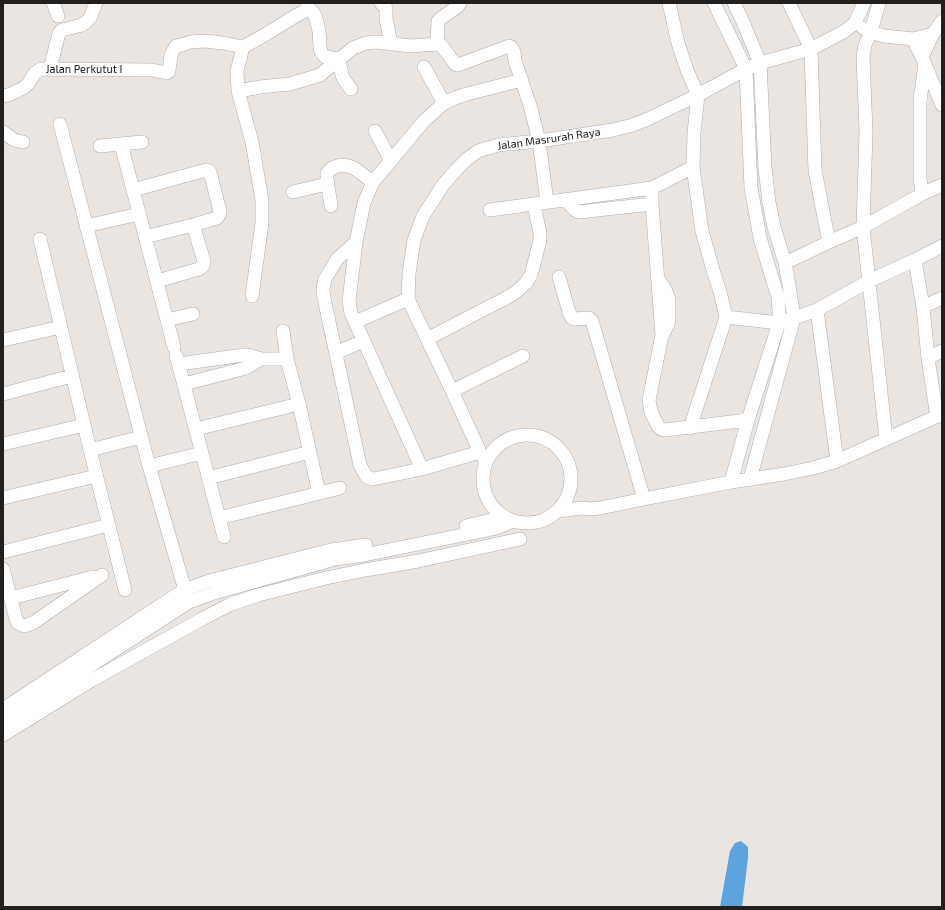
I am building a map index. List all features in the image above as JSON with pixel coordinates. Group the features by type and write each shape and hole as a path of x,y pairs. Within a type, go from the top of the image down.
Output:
{"street":[{"path":"53,3 58,16"},
{"path":"50,69 59,33 62,30 82,25 86,22 90,18 96,3"},
{"path":"381,3 386,8 386,19 391,44"},
{"path":"437,44 438,21 460,3"},
{"path":"669,3 678,43 698,95 694,133 693,167 702,231 726,317 690,428"},
{"path":"714,3 746,69 751,188 760,238 778,297 779,310 779,323 748,420 731,482"},
{"path":"734,3 760,63 764,168 774,227 785,263 794,318 750,479"},
{"path":"864,3 855,23 871,32 884,36 913,39 933,34"},
{"path":"879,3 871,32 865,44 864,56 866,132 863,227 886,439"},
{"path":"792,4 811,49 815,170 828,242"},
{"path":"307,5 316,18 321,52 325,57 339,59"},
{"path":"252,296 262,223 262,200 252,142 238,91 237,71 243,47 305,11 307,5"},
{"path":"922,194 920,177 920,100 924,61 933,34 942,21"},
{"name":"Jalan Masrurah Raya","path":"483,457 408,299 414,240 423,216 443,185 467,159 478,151 498,145 539,141 613,130 633,125 698,95 760,63 811,49 845,31 855,23"},
{"path":"913,39 924,61 942,105"},
{"name":"Jalan Perkutut I","path":"3,96 23,88 28,84 37,71 41,69 152,70 164,73 168,72 171,56 176,46 186,43 205,41 243,47"},
{"path":"238,91 260,86 290,84 320,75 353,48 366,43 376,42 411,46 437,44 441,45 455,64 458,65 507,47 513,50 515,61 530,105 539,141 547,202"},
{"path":"339,59 342,75 351,88"},
{"path":"424,67 444,103"},
{"path":"422,469 363,341 349,305 356,242 364,203 373,182 424,121 444,103 467,94 522,80"},
{"path":"60,124 141,438 186,596"},
{"path":"375,131 390,161"},
{"path":"3,132 14,140 23,142"},
{"path":"100,146 142,142"},
{"path":"121,144 224,537"},
{"path":"331,206 327,175 330,170 336,166 341,165 354,168 373,182"},
{"path":"490,210 652,188 693,167"},
{"path":"133,190 207,170 210,172 220,211 217,218 145,237"},
{"path":"293,192 327,184"},
{"path":"785,263 863,227 922,194 942,185"},
{"path":"652,188 656,275 666,291 669,300 670,319 662,335 649,400 651,412 658,426 665,430 748,420"},
{"path":"567,200 574,210 579,212 652,204"},
{"path":"427,339 508,297 526,283 531,275 540,240 534,205"},
{"path":"86,226 139,214"},
{"path":"157,281 199,269 203,266 204,261 192,225"},
{"path":"40,239 96,476 125,590"},
{"path":"356,242 337,259 325,279 322,292 360,465 364,473 368,478 373,479 483,457 505,441 518,436 532,435 546,439 558,447 566,458 571,472 571,486 566,500 558,511 546,519 532,523 521,523 507,518 489,502 484,490 483,457"},
{"path":"726,317 779,323 817,310 869,281 942,246"},
{"path":"558,511 582,508 600,508 644,498 813,468 837,461 939,416 928,358 923,307 915,260"},
{"path":"559,277 572,318 589,318 592,321 644,498"},
{"path":"923,307 942,298"},
{"path":"355,322 408,299"},
{"path":"817,310 837,461"},
{"path":"167,320 193,314"},
{"path":"3,340 61,326"},
{"path":"282,331 287,359 299,404 319,493"},
{"path":"336,353 363,341"},
{"path":"928,358 942,351"},
{"path":"176,355 244,355 261,359 287,359"},
{"path":"452,391 522,356"},
{"path":"184,384 246,368 261,359"},
{"path":"3,394 72,376"},
{"path":"196,429 299,404"},
{"path":"3,444 84,425"},
{"path":"90,450 141,438"},
{"path":"208,478 310,452"},
{"path":"149,466 202,453"},
{"path":"3,498 96,476"},
{"path":"571,486 582,508"},
{"path":"219,518 340,488"},
{"path":"3,722 51,685 186,596 214,593 316,559 335,559 364,555 492,529 502,526 507,518"},
{"path":"3,552 109,525"},
{"path":"3,735 92,680 230,605 258,595 326,578 418,561 520,538"},
{"path":"3,569 17,621 22,626 32,623 102,575"},
{"path":"11,598 120,570"},
{"path":"3,709 51,685"}],"water":[{"path":"741,841 748,847 742,907 720,907 730,851 735,843"}]}
